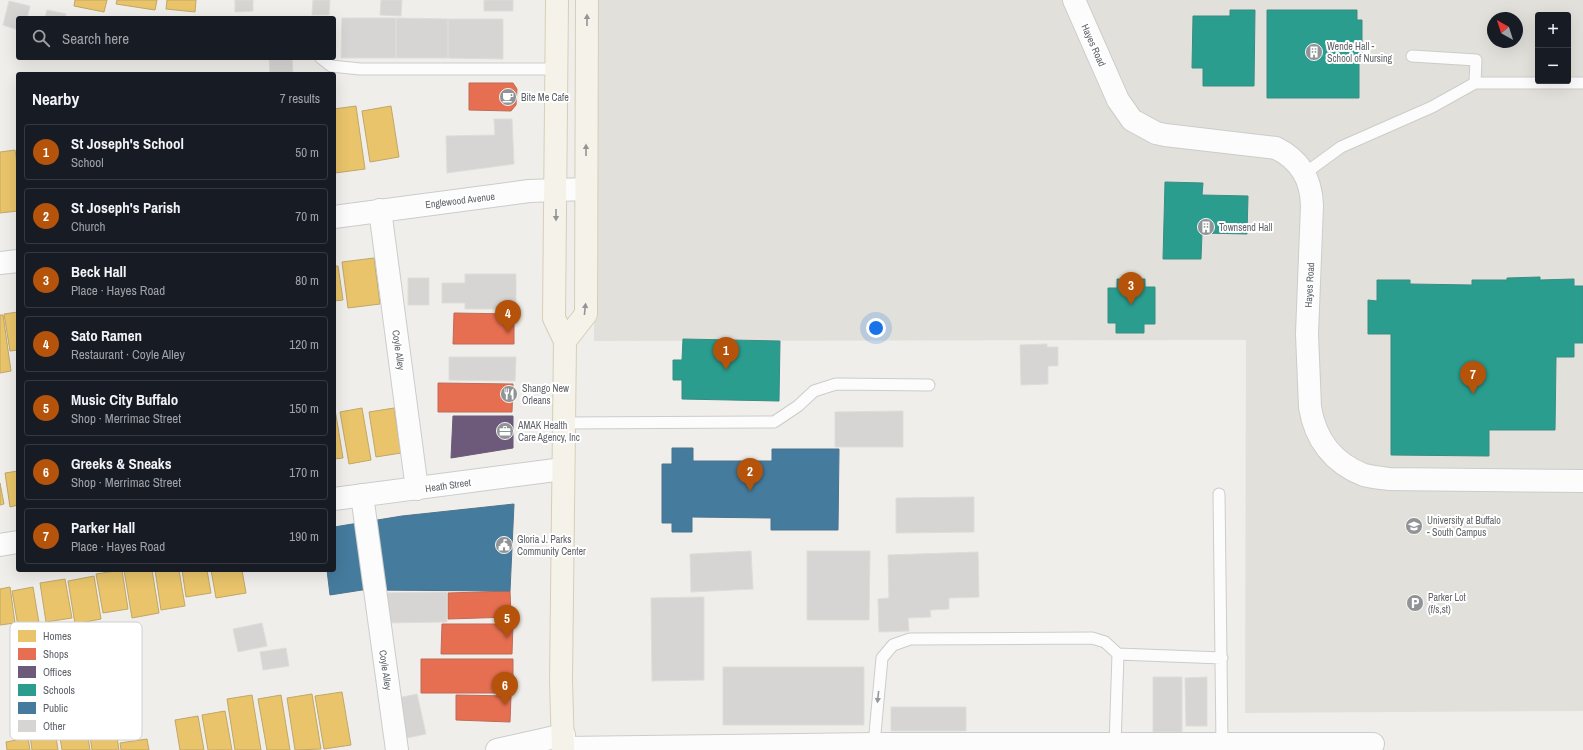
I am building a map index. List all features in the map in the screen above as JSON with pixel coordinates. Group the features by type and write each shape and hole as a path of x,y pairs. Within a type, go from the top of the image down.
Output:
{"main road":[{"path":"557,0 554,318 565,341 561,681 564,744"},
{"path":"565,341 586,314 587,0"}],"street":[{"name":"Hayes Road","path":"1074,0 1118,100 1132,120 1156,133 1165,135 1276,148 1294,160 1304,174 1311,189 1312,205 1307,334 1308,384 1312,418 1320,442 1345,465 1364,474 1389,479 1583,481"},
{"name":"Englewood Avenue","path":"336,217 556,189 586,189"},
{"name":"Coyle Alley","path":"380,210 417,489"},
{"path":"0,263 16,261"},
{"name":"Heath Street","path":"336,499 563,469"},
{"name":"Coyle Alley","path":"362,495 397,750"},
{"path":"0,545 16,542"},
{"path":"497,750 564,744 1373,744"}],"lane":[{"path":"1412,56 1476,60 1475,83"},
{"path":"324,60 331,66 360,69 556,69"},
{"path":"1304,174 1341,147 1432,107 1475,83 1583,83"},
{"path":"563,423 774,422 798,406 814,391 836,384 929,385"},
{"path":"1219,494 1222,744"},
{"path":"874,744 882,658 893,645 910,639 1092,638 1105,642 1118,654 1222,658"},
{"path":"1115,745 1118,654"}],"shaded area":[{"name":"University at Buffalo - South Campus","path":"596,0 1583,0 1583,711 1245,713 1246,340 594,341"}],"building: Homes":[{"path":"75,0 107,0 104,12 74,6"},
{"path":"117,0 157,0 155,10 116,4"},
{"path":"167,0 196,0 195,12 166,9"},
{"path":"356,106 365,169 336,173 336,109"},
{"path":"391,106 399,157 370,162 362,111"},
{"path":"15,150 16,211 0,213 0,152"},
{"path":"374,258 380,304 348,308 342,262"},
{"path":"336,266 338,266 343,300 336,301"},
{"path":"16,312 16,350 10,351 4,314"},
{"path":"0,315 3,315 11,371 0,373"},
{"path":"362,408 371,460 349,464 340,412"},
{"path":"394,408 401,453 376,457 369,412"},
{"path":"336,415 343,458 336,459"},
{"path":"16,471 16,506 10,507 5,473"},
{"path":"0,483 4,504 0,505"},
{"path":"122,572 128,609 103,613 96,574"},
{"path":"124,572 152,572 159,613 132,618"},
{"path":"155,572 179,572 185,606 161,610"},
{"path":"182,572 207,572 211,593 186,597"},
{"path":"211,572 242,572 246,593 216,598"},
{"path":"94,576 101,619 85,622 75,622 68,581"},
{"path":"65,579 72,618 46,622 40,583"},
{"path":"10,587 15,622 0,625 0,589"},
{"path":"33,587 39,622 17,622 12,591"},
{"path":"342,692 351,745 324,749 315,696"},
{"path":"312,694 321,749 295,750 287,698"},
{"path":"252,695 261,750 235,750 227,699"},
{"path":"281,695 290,750 267,750 258,699"},
{"path":"225,711 232,750 208,750 202,715"},
{"path":"198,716 204,750 180,750 175,720"},
{"path":"147,739 149,750 121,750 120,743"},
{"path":"28,740 30,750 7,750 6,742"},
{"path":"31,740 56,740 58,750 32,750"},
{"path":"60,740 88,740 90,750 62,750"},
{"path":"91,740 117,740 119,750 92,750"}],"building: Shops":[{"path":"469,83 513,83 517,89 516,105 511,111 469,110"},
{"path":"454,313 514,314 514,344 453,344"},
{"path":"438,383 513,384 512,412 438,412"},
{"path":"510,591 511,617 448,619 448,593"},
{"path":"442,624 513,624 512,654 441,654"},
{"path":"421,659 513,659 513,693 421,693"},
{"path":"456,695 511,696 510,722 456,720"}],"building: Offices":[{"path":"453,416 513,416 513,448 451,458"}],"building: Schools":[{"path":"1230,10 1255,10 1254,86 1203,86 1203,68 1192,68 1193,16 1230,16"},
{"name":"Wende Hall - School of Nursing","path":"1267,10 1357,10 1357,20 1362,20 1362,59 1359,59 1359,98 1267,98"},
{"name":"Townsend Hall","path":"1165,182 1203,183 1202,195 1248,196 1247,234 1202,233 1201,259 1163,259"},
{"path":"1540,277 1540,280 1574,279 1574,286 1583,286 1583,343 1574,343 1574,357 1556,357 1555,430 1489,430 1489,456 1391,455 1391,334 1368,334 1368,300 1377,301 1377,280 1410,280 1410,284 1472,285 1472,280 1507,280 1507,278"},
{"path":"1117,279 1145,279 1145,287 1155,287 1155,324 1144,324 1144,333 1116,333 1116,323 1108,323 1108,288 1117,288"},
{"path":"683,339 780,341 779,401 682,399 682,380 673,380 673,360 682,360"}],"building: Public":[{"path":"672,448 693,448 693,461 772,461 772,449 839,449 838,530 771,530 771,518 692,517 692,532 672,532 672,523 662,523 662,464 672,464"},
{"path":"514,504 510,591 362,590 330,595 327,572 336,572 336,527 402,516"}],"building: Other":[{"path":"235,0 253,0 253,11 235,12"},
{"path":"313,0 330,0 329,15 312,15"},
{"path":"381,0 402,0 401,16 380,15"},
{"path":"484,0 513,0 513,11 484,11"},
{"path":"9,1 30,6 28,16 16,16 16,29 3,25"},
{"path":"47,10 66,14 66,16 46,16"},
{"path":"342,18 396,18 396,58 341,58"},
{"path":"396,18 448,19 448,58 396,58"},
{"path":"448,19 503,19 503,59 448,58"},
{"path":"269,60 292,60 293,72 270,72"},
{"path":"494,119 512,119 514,164 447,173 446,136 495,135"},
{"path":"465,274 516,274 516,309 465,309 465,303 442,303 442,283 465,283"},
{"path":"408,278 429,278 429,305 408,305"},
{"path":"1047,344 1047,347 1058,347 1058,366 1048,366 1048,384 1021,385 1020,345"},
{"path":"449,357 516,357 515,381 449,380"},
{"path":"903,411 903,447 835,447 835,412"},
{"path":"974,497 974,532 896,533 896,498"},
{"path":"751,551 753,589 691,592 690,554"},
{"path":"807,551 870,551 869,620 807,620"},
{"path":"978,552 979,597 949,598 949,609 930,610 931,617 908,618 909,631 879,632 878,599 889,598 888,555"},
{"path":"447,592 447,622 382,623 382,593"},
{"path":"704,597 704,680 652,681 651,598"},
{"path":"262,623 267,646 238,652 233,629"},
{"path":"286,648 289,666 263,670 260,652"},
{"path":"723,667 864,667 864,725 723,725"},
{"path":"1153,677 1182,677 1182,732 1153,732"},
{"path":"1207,677 1207,726 1186,726 1185,678"},
{"path":"417,694 426,734 402,739 393,699"},
{"path":"891,707 966,707 966,731 891,731"}],"place":[{"name":"Wende Hall - School of Nursing","path":"1314,52"},
{"name":"Bite Me Cafe","path":"508,97"},
{"name":"Townsend Hall","path":"1206,227"},
{"name":"Beck Hall","path":"1131,305"},
{"name":"Sato Ramen","path":"508,333"},
{"name":"St Joseph's School","path":"726,370"},
{"name":"Shango New Orleans","path":"509,394"},
{"name":"Parker Hall","path":"1473,394"},
{"name":"AMAK Health Care Agency, Inc","path":"505,431"},
{"name":"St Joseph's Parish","path":"750,491"},
{"name":"University at Buffalo - South Campus","path":"1414,526"},
{"name":"Gloria J. Parks Community Center","path":"504,545"},
{"name":"Parker Lot (f/s,st)","path":"1415,603"},
{"name":"Music City Buffalo","path":"507,638"},
{"name":"Greeks & Sneaks","path":"505,705"}]}
